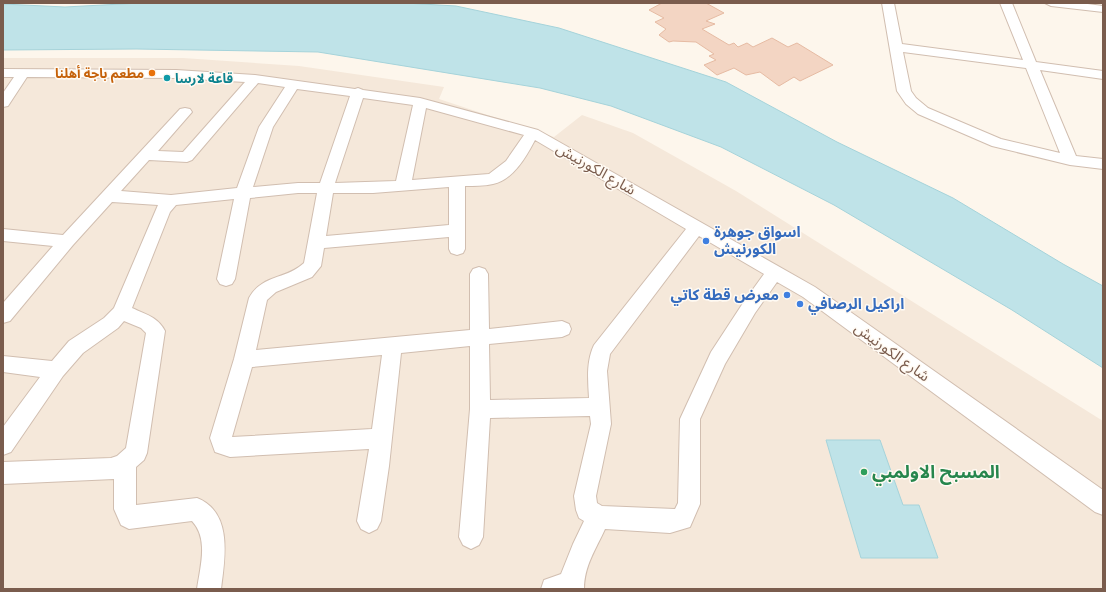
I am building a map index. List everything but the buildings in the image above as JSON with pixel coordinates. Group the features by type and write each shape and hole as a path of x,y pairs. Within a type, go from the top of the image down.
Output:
{"street":[{"path":"888,3 904,91 911,101 923,111 997,143 1050,154 1070,160 1103,164"},
{"path":"1006,3 1070,160"},
{"path":"1052,3 1103,9"},
{"path":"896,47 1103,75"},
{"name":"شارع الكورنيش","path":"3,73 168,74 255,79 358,92 420,102 533,133 809,292 1103,504"},
{"path":"3,103 23,73"},
{"path":"145,155 187,157 255,79"},
{"path":"226,279 243,193 266,127 294,84"},
{"path":"358,92 326,187 312,266 300,276 268,286 262,291 258,298 244,359 221,438 223,445 230,447 381,438"},
{"path":"403,186 420,102"},
{"path":"6,309 185,112"},
{"path":"108,196 171,200 298,188 373,188 492,178 502,174 512,165 533,133"},
{"path":"457,182 457,249"},
{"path":"3,445 56,370 76,347 111,323 121,312 163,210 171,200"},
{"path":"698,227 601,351 597,371 601,424 585,496 587,510 599,517 670,521 682,519 689,504 690,418 709,374 721,353 749,308 775,272"},
{"path":"316,243 456,230"},
{"path":"3,235 67,241"},
{"path":"471,537 480,409 479,274"},
{"path":"3,473 112,469 125,463 136,453 156,331 148,323 121,312"},
{"path":"244,359 479,338 562,328"},
{"path":"369,521 393,346"},
{"path":"3,364 56,370"},
{"path":"480,409 599,407"},
{"path":"125,463 125,509 129,517 197,509 204,515 213,530 214,552 209,589"},
{"path":"565,587 599,517"}],"shaded area":[{"path":"3,58 183,58 299,66 444,87 439,99 554,137 582,115 633,133 736,191 1103,421 1103,589 3,589"}],"water":[{"path":"140,3 405,3 456,6 559,28 726,82 837,142 953,198 1063,264 1103,286 1103,368 1012,310 834,205 721,147 611,106 540,88 318,52 136,49 3,50 3,4 65,7"},
{"name":"المسبح الاولمبي","path":"826,440 880,440 903,505 919,505 938,558 861,558"}],"place":[{"name":"مطعم باجة أهلنا","path":"152,73"},
{"name":"قاعة لارسا","path":"167,78"},
{"name":"اسواق جوهرة الكورنيش","path":"706,241"},
{"name":"معرض قطة كاتي","path":"787,295"},
{"name":"اراكيل الرصافي","path":"800,304"},
{"name":"المسبح الاولمبي","path":"864,472"}]}
